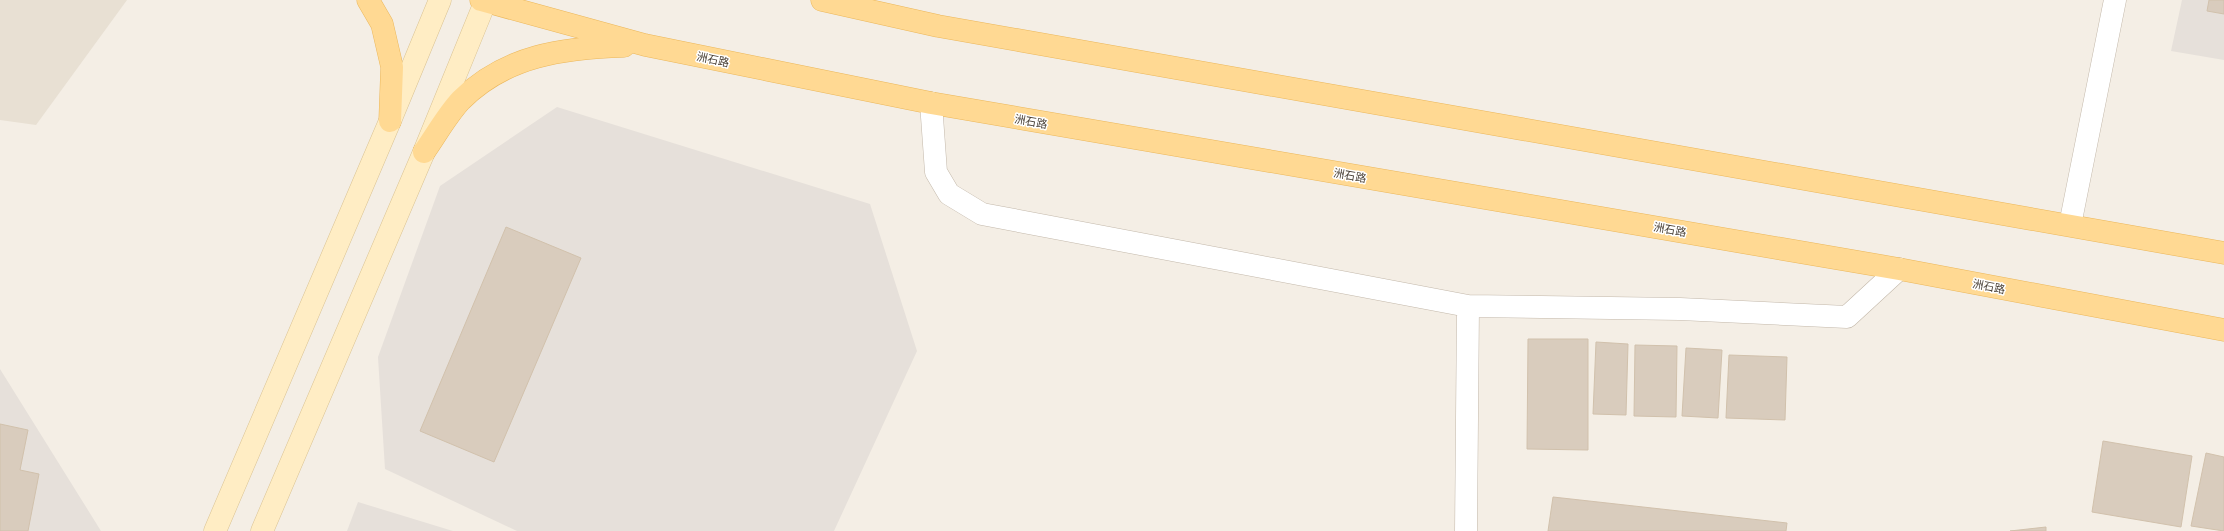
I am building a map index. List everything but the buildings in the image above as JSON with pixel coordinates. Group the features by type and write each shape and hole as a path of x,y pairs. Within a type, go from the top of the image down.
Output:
{"main road":[{"path":"368,0 382,24 392,66 390,121"},
{"name":"洲石路","path":"484,0 645,45 931,104 1899,269 2224,330"},
{"path":"822,0 938,26 2224,253"},
{"path":"424,152 461,100 495,74 521,61 528,58 580,48 645,45"}],"street":[{"path":"215,531 440,0"},
{"path":"262,531 424,152 484,0"},
{"path":"2070,225 2115,0"},
{"path":"931,104 936,172 949,194 982,214 1468,306 1680,309 1848,317 1899,269"},
{"path":"1466,531 1468,306"}],"shaded area":[{"path":"0,0 127,0 36,125 0,120"},
{"path":"2182,0 2224,0 2224,60 2171,51"},
{"path":"557,107 870,204 917,351 834,531 517,531 385,469 378,357 440,186"},
{"path":"0,369 101,531 0,531"},
{"path":"358,502 453,531 347,531"}]}
